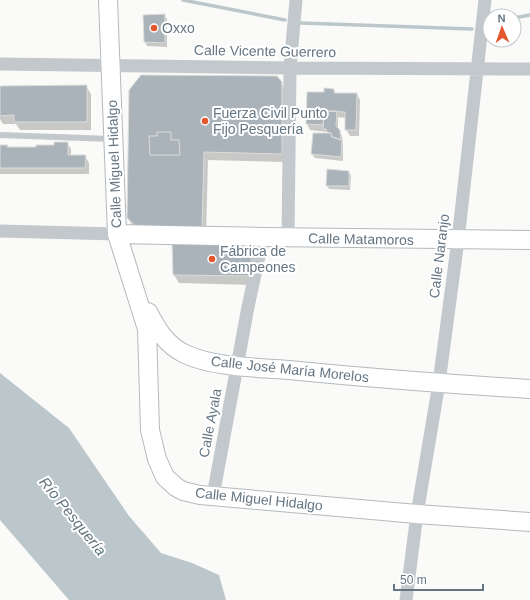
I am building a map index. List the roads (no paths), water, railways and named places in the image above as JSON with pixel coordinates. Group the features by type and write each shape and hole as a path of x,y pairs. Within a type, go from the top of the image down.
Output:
{"main road":[{"path":"108,0 115,65"},
{"name":"Calle José María Morelos","path":"118,0 115,65 120,234 146,309 154,325 166,341 179,351 194,357 237,365 439,383 530,389"},
{"name":"Calle Matamoros","path":"120,234 288,238 530,240"},
{"name":"Calle Miguel Hidalgo","path":"120,234 147,329 150,430 159,467 165,477 176,487 188,492 213,496 416,514 530,522"}],"street":[{"path":"288,238 290,68 296,0"},
{"name":"Calle Naranjo","path":"406,600 416,514 439,383 458,240 484,0"},
{"name":"Calle Vicente Guerrero","path":"0,64 290,68 530,69"},
{"name":"Calle Matamoros","path":"0,232 120,234"},
{"name":"Calle Ayala","path":"213,496 237,365 263,237"}],"lane":[{"path":"0,135 116,139"}],"water":[{"name":"Río Pesquería","path":"0,373 69,428 129,516 161,553 192,563 219,575 226,600 69,600 0,520"}],"waterway":[{"path":"183,0 285,20"},
{"path":"522,16 530,15"},
{"path":"301,23 472,29"}],"place":[{"name":"Oxxo","path":"154,28"},
{"name":"Fuerza Civil Punto Fijo Pesquería","path":"205,121"},
{"name":"Fábrica de Campeones","path":"212,259"}]}
